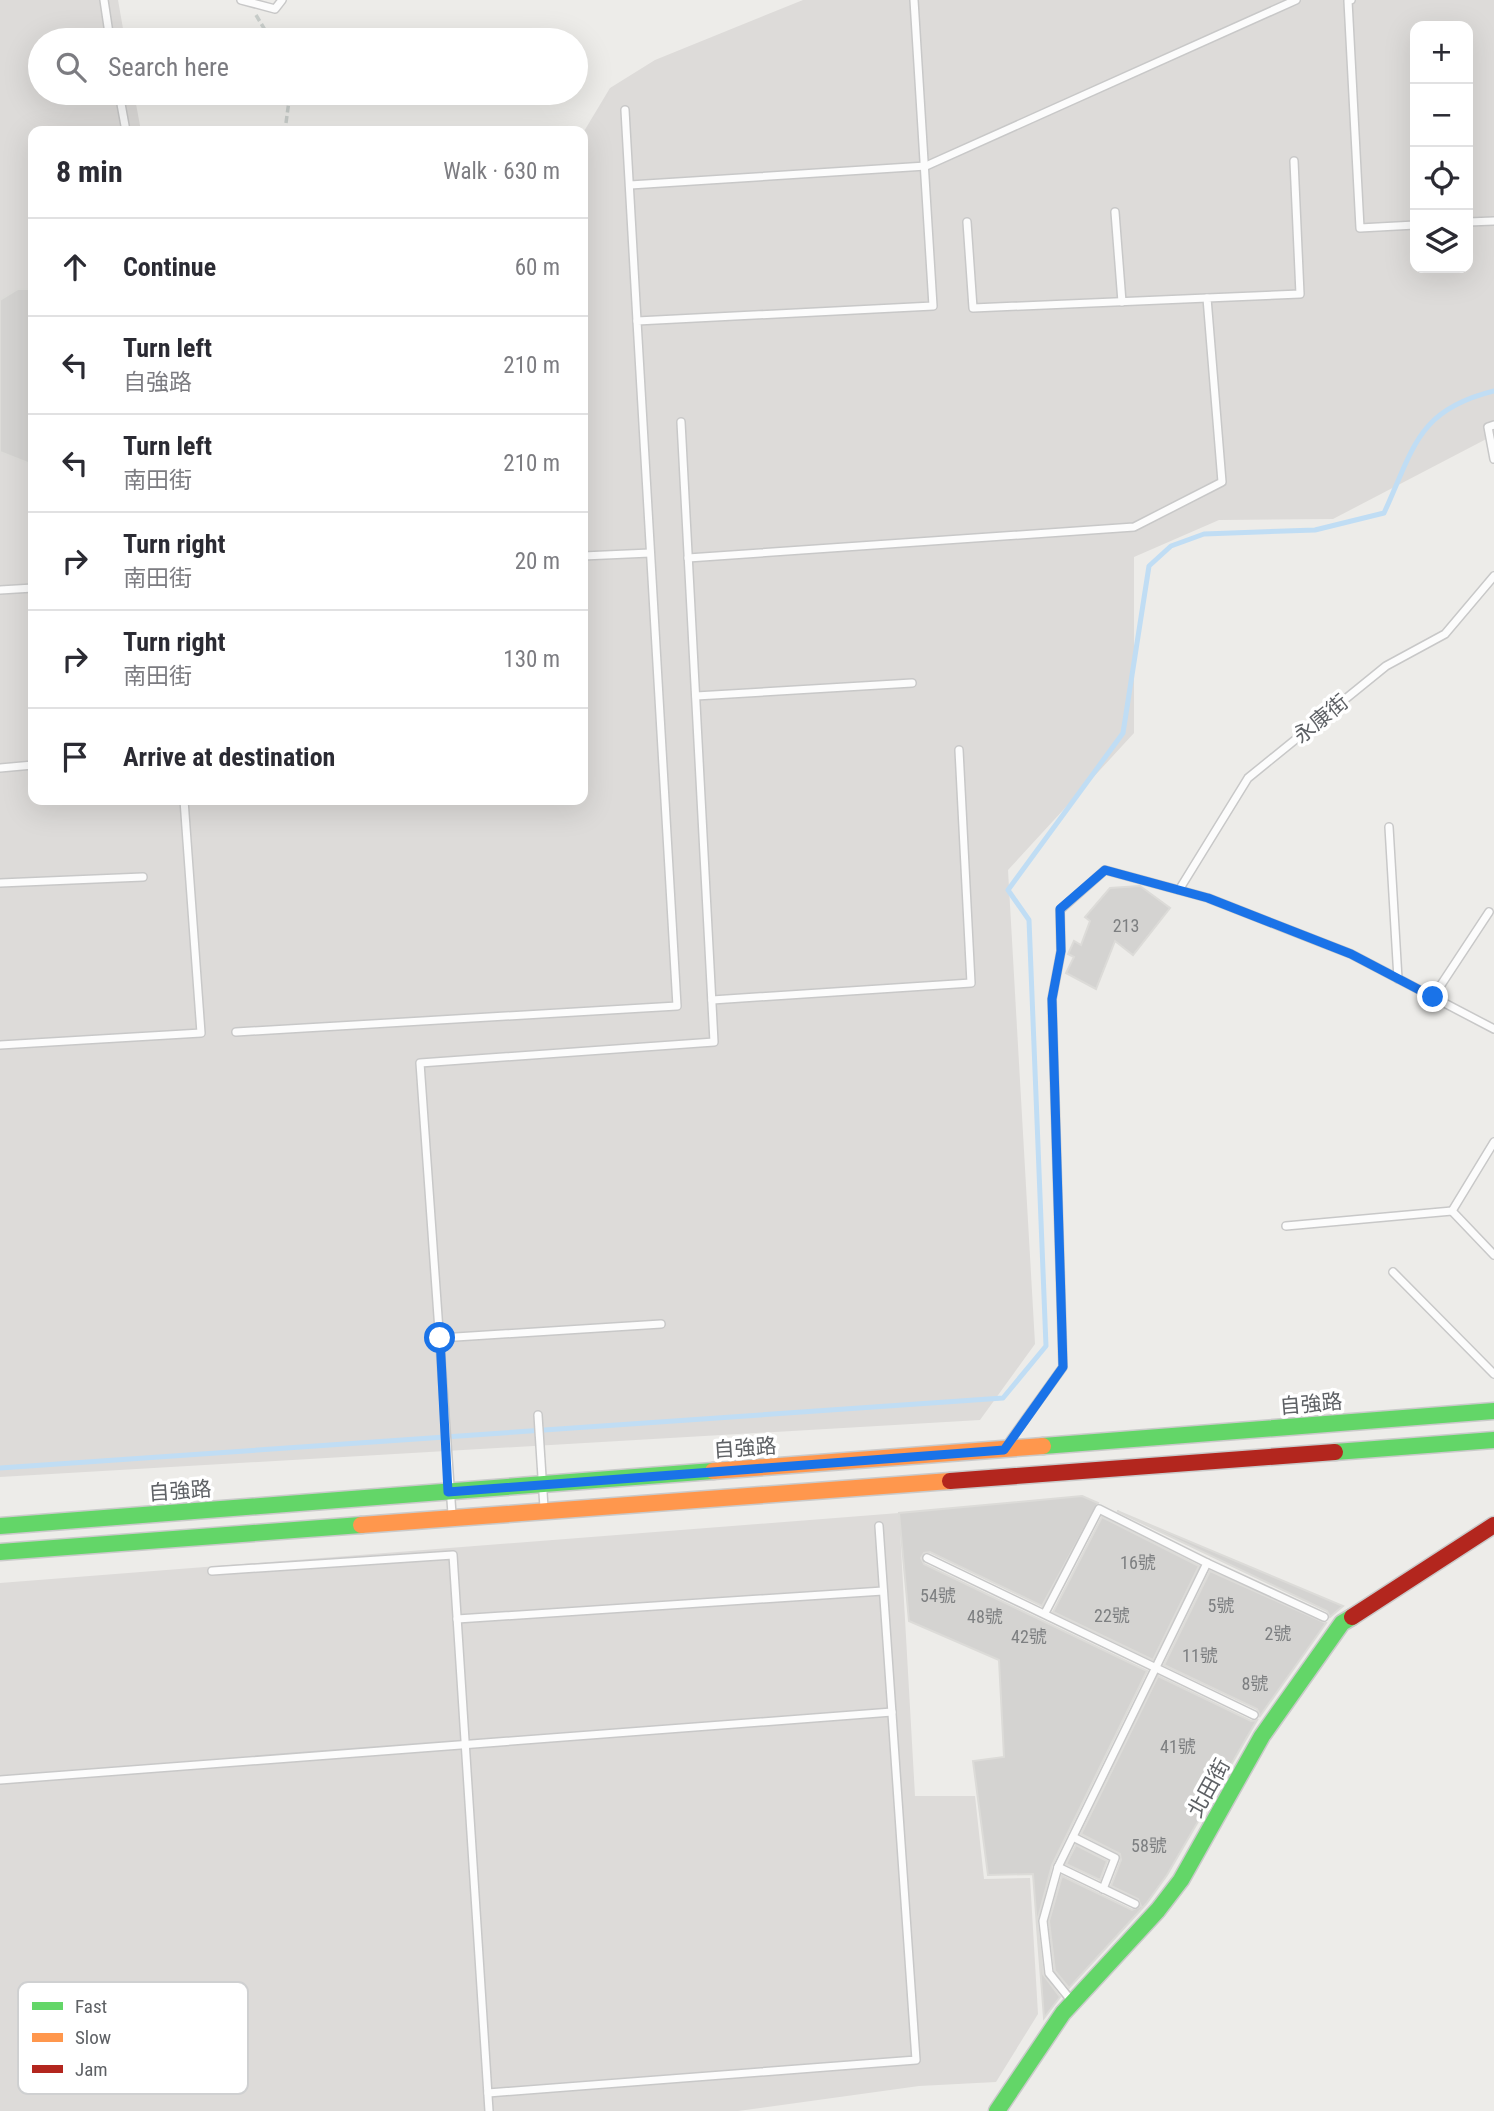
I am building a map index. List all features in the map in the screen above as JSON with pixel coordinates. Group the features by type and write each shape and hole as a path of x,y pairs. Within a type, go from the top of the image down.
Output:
{"main road":[{"name":"自強路","path":"0,1526 1494,1411"},
{"path":"0,1552 1494,1440"},
{"name":"北田街","path":"997,2111 1073,2003 1158,1910 1181,1880 1262,1736 1342,1623 1494,1525"}],"lane":[{"path":"104,0 108,28"},
{"path":"241,0 275,9 282,0"},
{"path":"637,321 933,306 914,0"},
{"path":"630,185 926,166 1296,0"},
{"path":"1351,0 1348,1 1360,228 1410,225"},
{"path":"121,105 125,126"},
{"path":"236,1032 677,1006 625,110"},
{"path":"967,222 973,308 1300,294 1293,161"},
{"path":"1115,212 1122,302"},
{"path":"1473,222 1494,221"},
{"path":"688,558 1134,527 1222,482 1207,298"},
{"path":"452,1517 448,1492 421,1063 714,1042 681,422"},
{"path":"1494,425 1488,427 1494,458"},
{"path":"588,556 650,553"},
{"name":"永康街","path":"1179,890 1248,778 1386,667 1445,634 1494,576"},
{"path":"0,590 28,588"},
{"path":"696,696 912,682"},
{"path":"712,999 971,983 959,750"},
{"path":"0,768 28,765"},
{"path":"0,1045 201,1033 184,805"},
{"path":"1389,827 1398,978"},
{"path":"1006,1476 1004,1450 1063,1367 1052,999 1061,951 1060,909 1105,870 1208,898 1351,954 1494,1030"},
{"path":"0,883 143,877"},
{"path":"1433,997 1489,912"},
{"path":"1451,1211 1494,1142"},
{"path":"1286,1226 1451,1211"},
{"path":"1451,1211 1494,1255"},
{"path":"1393,1272 1494,1374"},
{"path":"440,1338 661,1324"},
{"path":"538,1415 544,1510"},
{"path":"1045,1613 1099,1509 1324,1617"},
{"path":"488,2092 916,2060 878,1527"},
{"path":"212,1571 453,1555 489,2111"},
{"path":"927,1558 1254,1715"},
{"path":"1073,2003 1049,1973 1043,1922 1058,1867 1207,1563"},
{"path":"457,1619 883,1591"},
{"path":"0,1780 892,1712"},
{"path":"1073,1837 1115,1858 1103,1889"},
{"path":"1058,1867 1135,1904"}],"path":[{"path":"251,3 262,28"},
{"path":"286,123 288,105"}],"shaded area":[{"path":"0,0 118,0 123,28 28,28 28,105 136,105 140,126 28,126 28,805 588,805 587,126 610,88 655,60 803,0 1494,0 1494,435 1333,519 1219,520 1134,557 1134,733 1008,870 1035,1344 980,1420 0,1477"},
{"path":"899,1513 915,1796 975,1796 984,1879 1030,1878 1038,2014 996,2082 919,2086 738,2111 0,2111 0,1583"}],"building":[{"path":"18,289 28,289 28,463 0,452 0,300"},
{"path":"1140,886 1170,908 1133,955 1115,941 1096,989 1066,973 1074,957 1068,954 1074,941 1081,945 1090,921 1085,917 1110,888"},
{"path":"1082,1496 1098,1503 1042,1606 930,1552 924,1553 921,1558 924,1564 1147,1671 1052,1865 1037,1922 1043,1974 1060,1997 1044,2018 1033,1874 988,1875 973,1761 1004,1757 999,1660 909,1621 899,1513"},
{"path":"1117,1511 1343,1606 1330,1617 1327,1611"},
{"path":"1102,1517 1199,1566 1153,1660 1053,1612"},
{"path":"1210,1571 1326,1623 1260,1716 1257,1709 1164,1665"},
{"path":"1158,1676 1251,1721 1257,1720 1167,1875 1146,1904 1069,1988 1055,1971 1049,1921 1062,1876 1132,1910 1141,1906 1138,1899 1111,1886 1121,1860 1120,1854 1081,1834"},
{"path":"1076,1845 1107,1861 1100,1880 1066,1864"}],"waterway":[{"path":"0,1468 1003,1398 1046,1346 1029,920 1008,890 1123,733 1149,566 1171,546 1204,534 1315,530 1384,513 1412,451 1433,421 1468,399 1494,391"}],"traffic: fast":[{"path":"1043,1446 1494,1411"},
{"path":"1335,1452 1494,1440"},
{"path":"0,1526 713,1471"},
{"path":"0,1552 361,1525"},
{"path":"997,2111 1063,2013 1158,1910 1181,1880 1262,1736 1342,1623 1352,1617"}],"traffic: slow":[{"path":"713,1471 1043,1446"},
{"path":"361,1525 950,1481"}],"traffic: jam":[{"path":"950,1481 1335,1452"},
{"path":"1352,1617 1494,1525"}],"route":[{"path":"440,1338 448,1492 1004,1450 1063,1367 1052,999 1061,951 1060,909 1105,870 1208,898 1351,954 1433,997"}]}
